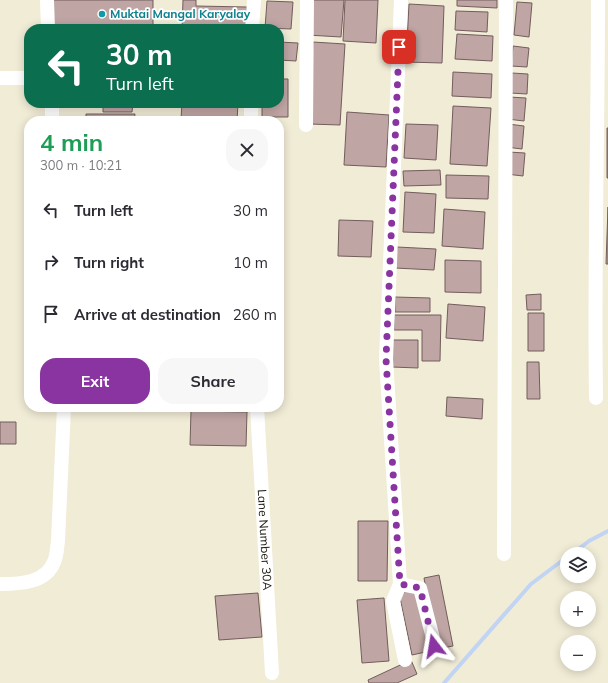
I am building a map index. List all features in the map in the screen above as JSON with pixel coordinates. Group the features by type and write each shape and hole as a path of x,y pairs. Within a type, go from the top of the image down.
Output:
{"street":[{"path":"47,0 48,24"},
{"path":"252,24 254,0"},
{"path":"306,126 307,0"},
{"path":"401,0 386,359 400,584 393,601 405,660"},
{"path":"504,554 506,0"},
{"path":"596,398 595,312 598,131 598,0"},
{"path":"0,78 24,78"},
{"path":"0,584 32,581 46,574 54,562 58,540 64,412"},
{"name":"Lane Number 30A","path":"257,412 272,672"},
{"path":"400,584 420,588 434,646"}],"building":[{"name":"Muktai Mangal Karyalay","path":"51,0 153,0 153,24 53,24"},
{"path":"183,0 196,0 196,6 247,7 246,24 182,24"},
{"path":"310,0 344,0 341,37 307,35"},
{"path":"345,0 378,0 376,43 343,41"},
{"path":"457,0 497,0 497,8 457,6"},
{"path":"267,1 293,2 291,29 284,29 284,24 265,24"},
{"path":"517,2 532,3 529,37 514,35"},
{"path":"409,4 444,6 442,63 406,62"},
{"path":"456,11 488,12 487,32 455,30"},
{"path":"457,34 493,36 492,61 455,59"},
{"path":"284,42 298,43 296,61 284,60"},
{"path":"313,42 345,44 340,125 309,124"},
{"path":"513,46 529,48 527,67 511,66"},
{"path":"453,72 492,74 491,98 452,96"},
{"path":"512,73 528,74 527,94 510,93"},
{"path":"284,79 288,79 288,117 262,116 262,108 284,108"},
{"path":"509,97 526,98 524,121 507,119"},
{"path":"453,106 491,108 487,166 450,164"},
{"path":"103,108 132,108 132,112 103,112"},
{"path":"182,108 238,108 237,116 181,116"},
{"path":"347,112 389,115 386,167 344,165"},
{"path":"86,114 135,114 135,116 86,116"},
{"path":"406,124 438,125 436,160 404,158"},
{"path":"508,124 524,126 522,149 506,147"},
{"path":"608,128 608,178 607,178"},
{"path":"508,152 525,153 523,176 506,174"},
{"path":"440,170 441,185 404,186 403,171"},
{"path":"446,175 489,176 488,199 446,198"},
{"path":"405,192 436,194 434,233 403,232"},
{"path":"608,207 608,264 606,264"},
{"path":"444,209 485,212 483,249 442,246"},
{"path":"339,220 373,221 371,257 338,256"},
{"path":"397,247 436,249 434,270 395,268"},
{"path":"445,260 481,261 481,293 445,292"},
{"path":"541,294 541,310 527,310 526,295"},
{"path":"395,297 430,298 430,312 395,312"},
{"path":"448,304 485,307 483,341 446,338"},
{"path":"528,313 544,313 544,351 528,351"},
{"path":"394,315 441,315 440,361 422,361 422,330 394,330"},
{"path":"392,340 418,340 418,368 392,367"},
{"path":"527,362 539,362 540,399 527,399"},
{"path":"447,397 483,399 482,419 446,416"},
{"path":"191,412 247,412 246,446 190,445"},
{"path":"0,422 16,422 16,444 0,444"},
{"path":"358,521 388,521 387,581 358,581"},
{"path":"439,575 453,646 437,649 424,578"},
{"path":"417,589 430,651 412,655 399,593"},
{"path":"258,593 262,637 219,640 215,596"},
{"path":"384,598 389,661 362,663 357,600"},
{"path":"411,660 417,674 397,683 369,683 368,680"}],"waterway":[{"path":"581,547 608,531"},
{"path":"444,683 531,584 560,562"}],"place":[{"name":"Muktai Mangal Karyalay","path":"102,14"}],"route":[{"path":"399,47 386,359 400,584 420,588 434,646"}]}
